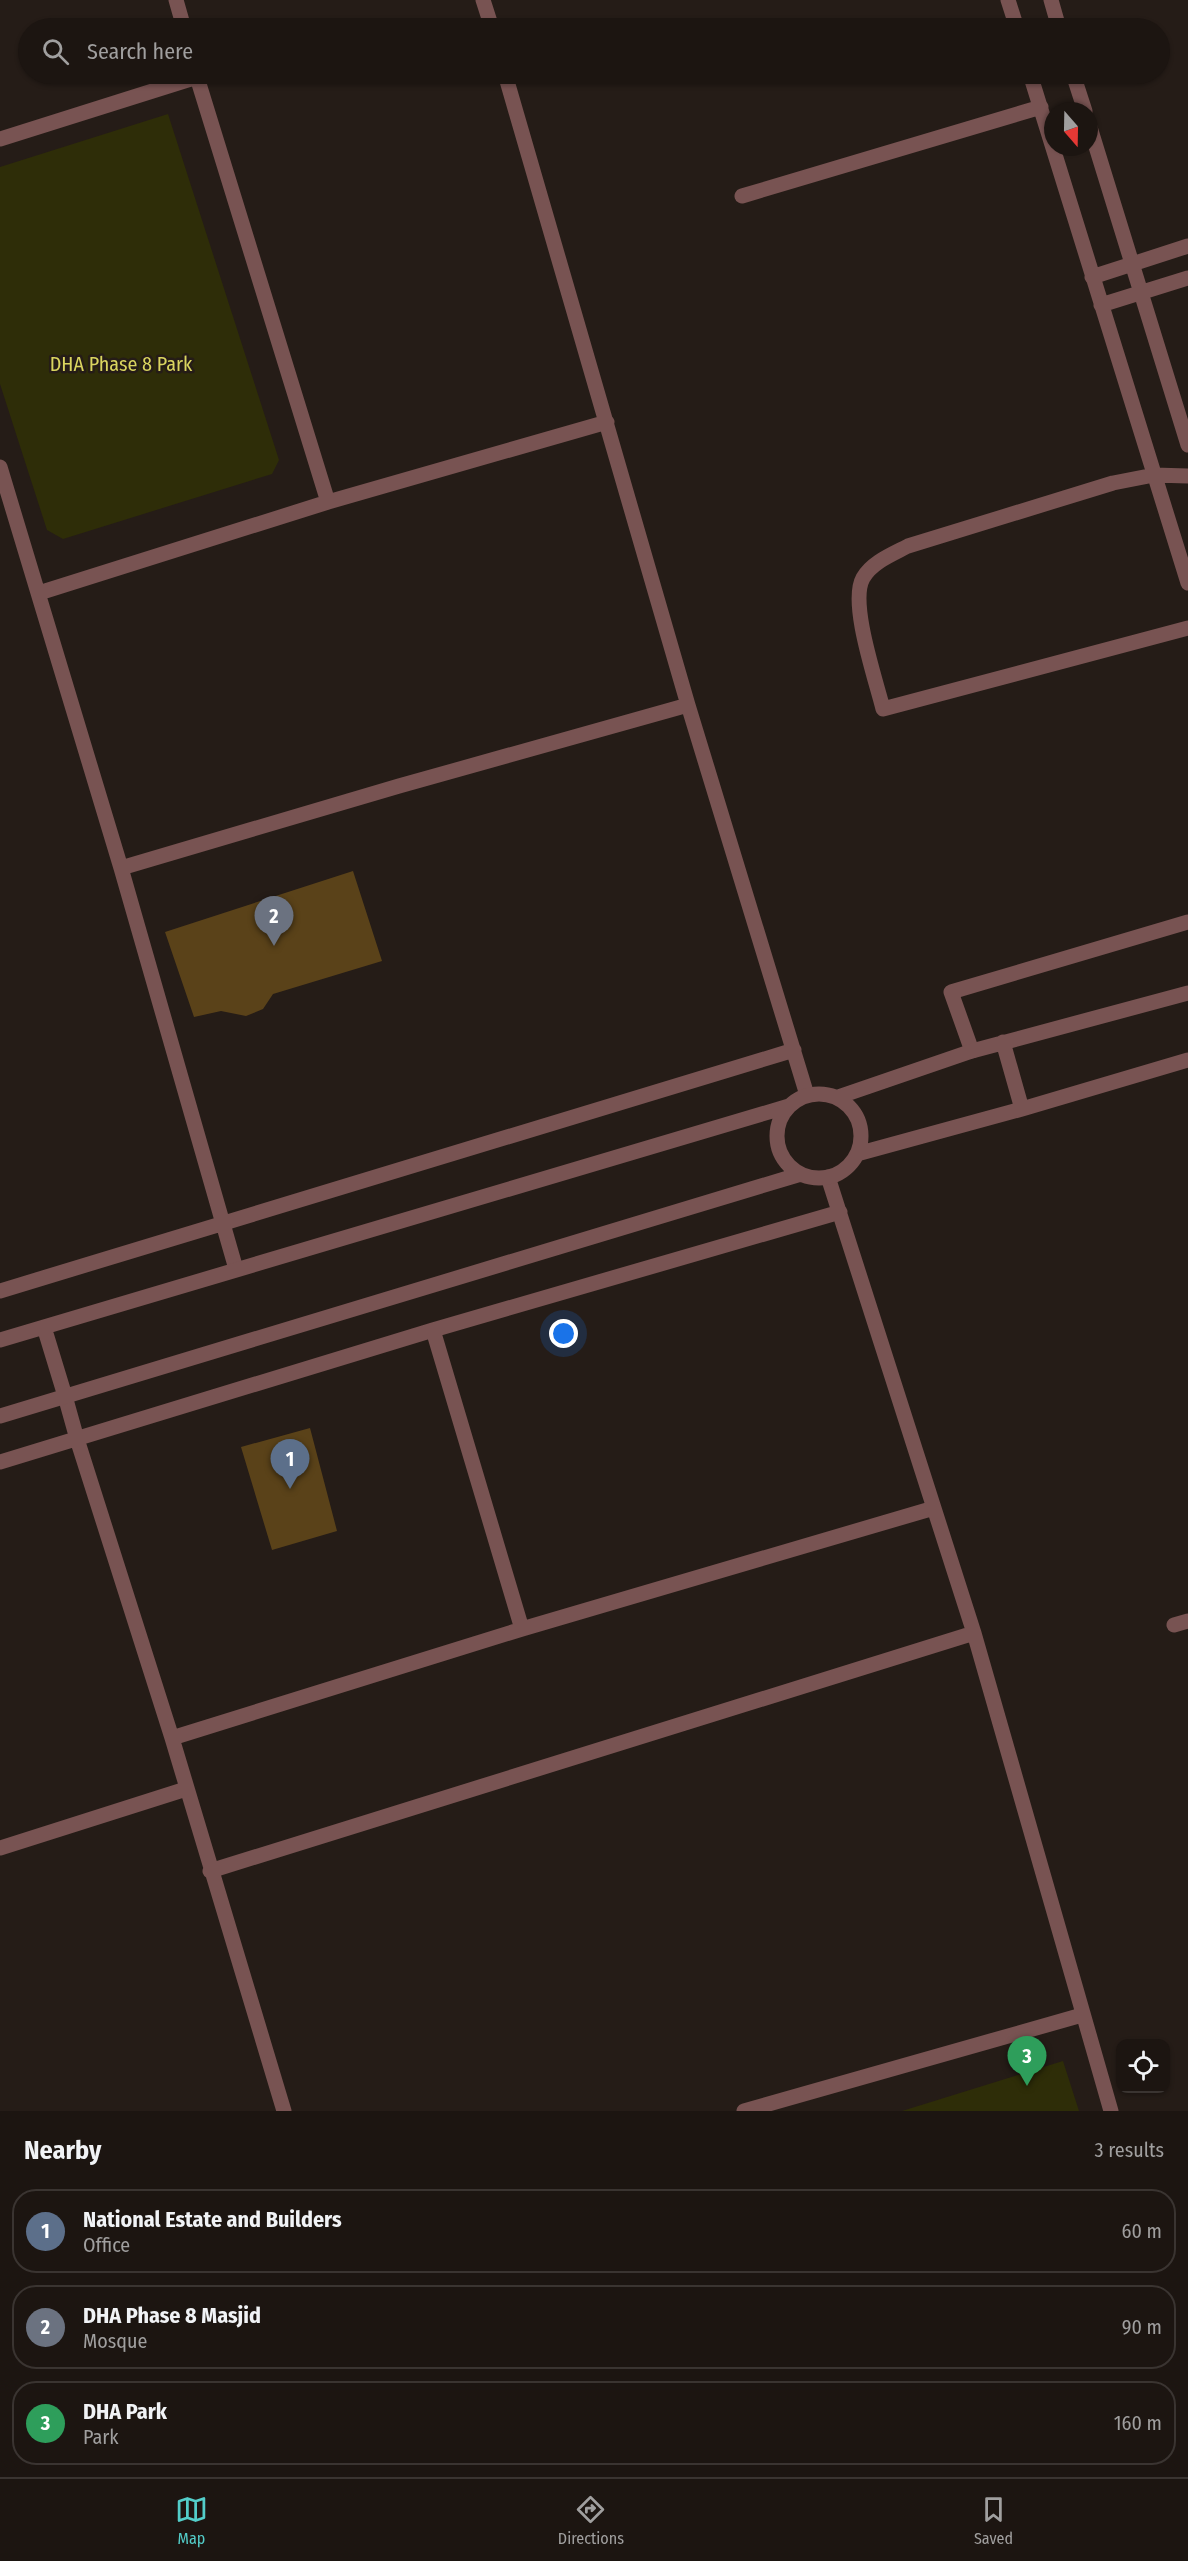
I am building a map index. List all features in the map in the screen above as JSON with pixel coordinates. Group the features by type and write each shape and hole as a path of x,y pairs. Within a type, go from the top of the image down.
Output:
{"street":[{"path":"176,0 181,18"},
{"path":"483,0 489,18"},
{"path":"1008,0 1014,18"},
{"path":"1051,0 1056,18"},
{"path":"0,140 170,84"},
{"path":"200,84 328,501"},
{"path":"508,84 688,705 807,1095"},
{"path":"1033,84 1188,583"},
{"path":"1076,84 1082,102"},
{"path":"742,196 1041,107"},
{"path":"1098,153 1188,445"},
{"path":"1092,277 1188,246"},
{"path":"1101,305 1188,278"},
{"path":"39,593 328,501 607,422"},
{"path":"0,467 121,868 236,1269"},
{"path":"1188,477 1154,475 1113,483 908,546 878,562 863,578 858,607 883,709 1188,628"},
{"path":"121,868 399,786 688,705"},
{"path":"972,1051 951,992 1188,922"},
{"path":"838,1097 972,1051 1188,993"},
{"path":"1003,1042 1022,1109"},
{"path":"0,1291 794,1050"},
{"path":"858,1154 1188,1060"},
{"path":"0,1340 789,1106 807,1095 823,1093 838,1097 852,1107 860,1122 862,1138 858,1154 850,1165 840,1173 819,1178 801,1174 788,1165 780,1151 777,1136 779,1119 789,1106"},
{"path":"0,1416 801,1174"},
{"path":"828,1177 974,1633 1111,2111"},
{"path":"0,1462 433,1330 840,1212"},
{"path":"44,1327 76,1439 172,1738 210,1871 284,2111"},
{"path":"433,1330 522,1629"},
{"path":"172,1738 522,1629 934,1508"},
{"path":"210,1871 974,1633"},
{"path":"0,1848 186,1789"},
{"path":"744,2111 1082,2015"}],"green space":[{"name":"DHA Phase 8 Park","path":"168,114 279,460 272,474 63,539 47,530 0,384 0,167"},
{"path":"1063,2061 1079,2111 902,2111"}],"building":[{"path":"353,871 382,961 273,994 263,1009 246,1016 221,1011 194,1017 165,932"},
{"path":"310,1428 337,1531 272,1550 241,1447"}],"place":[{"name":"DHA Phase 8 Masjid","path":"274,946"},
{"name":"National Estate and Builders","path":"290,1489"},
{"name":"DHA Park","path":"1027,2086"}]}
